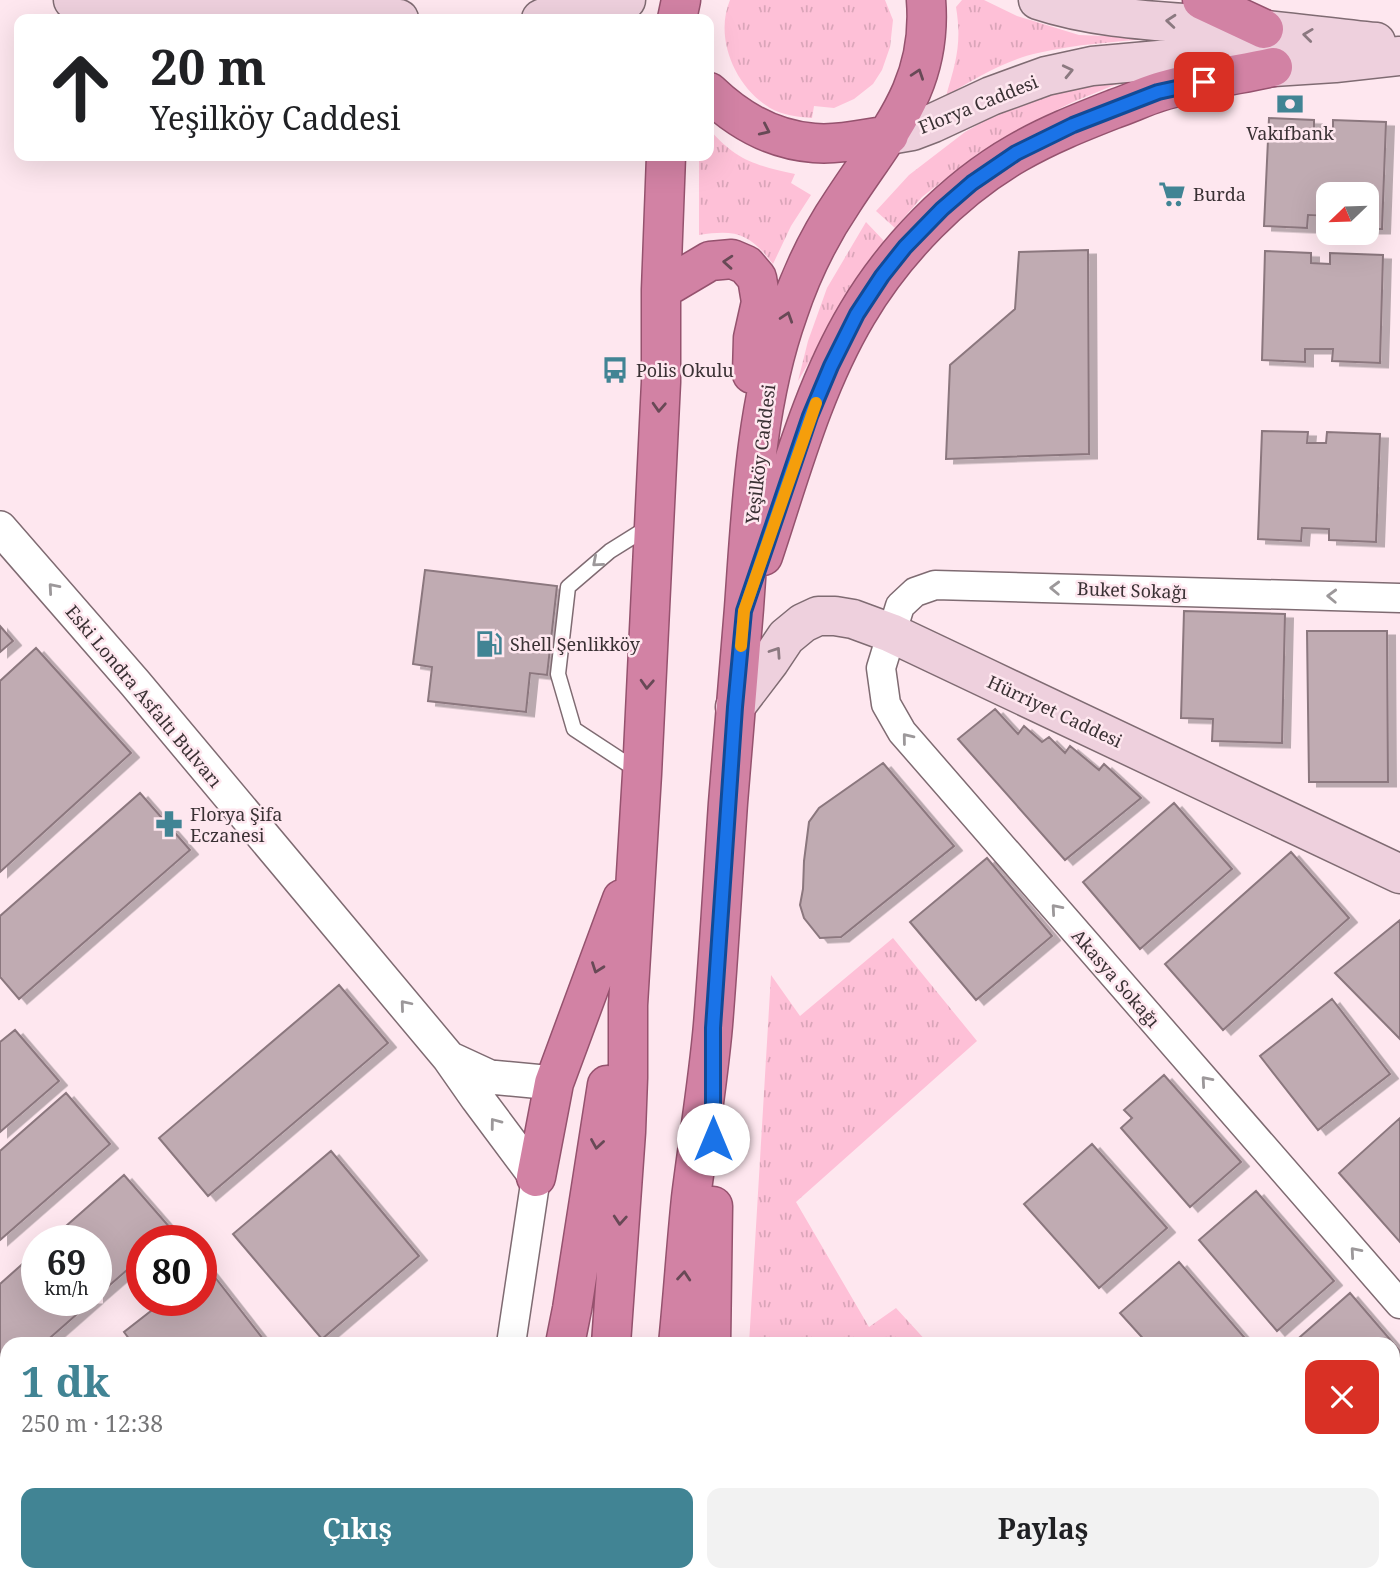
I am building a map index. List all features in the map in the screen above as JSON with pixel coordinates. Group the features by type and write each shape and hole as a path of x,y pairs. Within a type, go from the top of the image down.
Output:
{"highway":[{"name":"Yeşilköy Caddesi","path":"713,1028 748,547 761,431 772,366 788,312 831,219 889,135 909,100 922,60 928,23 926,0"},
{"path":"1202,0 1264,29"},
{"path":"744,611 810,416 831,366 857,314 905,247 972,183 1016,153 1073,125 1158,92 1273,67"},
{"path":"714,96 743,120 771,134 814,143 889,135"},
{"path":"611,1337 626,1118 628,1006 654,524 666,161"},
{"path":"661,290 710,261 732,259 746,265 757,278 761,302 753,338 751,364 753,392 761,431"},
{"path":"536,1177 554,1083 637,858"},
{"path":"566,1337 605,1092 628,1006"},
{"path":"679,1337 691,1200 713,1028"},
{"path":"711,1337 713,1028"}],"main road":[{"path":"73,0 313,14"},
{"path":"552,14 626,0"},
{"path":"1038,0 1055,6 1120,17 1264,29 1387,43 1400,47"},
{"name":"Florya Caddesi","path":"889,135 912,131 991,96 1046,76 1092,66 1170,59 1236,61 1273,67 1400,56"},
{"name":"Hürriyet Caddesi","path":"735,707 770,662 786,636 803,623 818,616 853,619 891,634 1400,874"}],"street":[{"name":"Eski Londra Asfaltı Bulvarı","path":"4,541 135,683 449,1058 536,1177"},
{"name":"Buket Sokağı","path":"891,634 900,606 915,592 935,585 1400,598"},
{"name":"Akasya Sokağı","path":"891,634 881,668 886,704 902,732 1400,1304"},
{"path":"449,1058 490,1077 554,1083"},
{"path":"512,1337 536,1177"}],"lane":[{"path":"642,774 574,729 558,674 568,587 610,551 654,524"}],"green space":[{"path":"730,0 885,0 893,20 890,47 882,70 873,84 854,99 834,108 814,106 812,118 790,115 770,108 747,88 731,60 725,30"},
{"path":"962,0 984,0 1017,16 1079,35 1155,38 1081,45 1026,56 990,71 946,96 957,52 956,7"},
{"path":"1129,79 1024,126 977,154 922,197 895,228 876,211 909,175 965,132 1014,104 1069,86"},
{"path":"714,134 748,160 795,174 791,183 811,195 791,226 773,264 757,246 742,236 723,233 699,235 699,161 714,161"},
{"path":"866,222 884,241 844,301 798,381 808,341 827,288"},
{"path":"893,938 977,1041 796,1202 869,1327 896,1308 923,1337 749,1337 771,975 800,1016"}],"building":[{"path":"1269,118 1314,120 1314,130 1333,131 1333,120 1386,122 1382,229 1379,229 1379,182 1316,182 1316,215 1308,215 1307,228 1264,226"},
{"path":"1088,250 1089,454 946,459 950,365 1015,309 1019,252"},
{"path":"1265,251 1311,253 1311,263 1330,264 1330,253 1383,255 1380,363 1332,361 1333,349 1305,349 1305,362 1262,360"},
{"path":"1262,431 1308,432 1307,443 1326,443 1327,432 1380,434 1376,542 1329,540 1329,529 1302,528 1301,541 1258,539"},
{"path":"425,570 557,586 547,675 530,673 526,712 428,701 432,667 413,664"},
{"path":"1184,611 1285,614 1282,743 1212,741 1213,719 1181,718"},
{"path":"0,626 13,641 0,652"},
{"path":"1307,631 1387,631 1388,782 1309,782"},
{"path":"36,648 131,753 0,872 0,681"},
{"path":"995,709 1018,734 1024,726 1042,742 1049,737 1065,753 1070,746 1099,770 1104,764 1141,798 1065,860 958,739"},
{"path":"883,763 954,846 841,937 820,938 804,918 800,905 809,822 819,808"},
{"path":"140,793 190,850 19,999 0,977 0,916"},
{"path":"1174,803 1232,869 1140,949 1083,882"},
{"path":"1291,852 1349,918 1223,1030 1165,964"},
{"path":"987,858 1052,936 976,1000 910,922"},
{"path":"1400,920 1400,1039 1335,973"},
{"path":"339,985 388,1043 208,1196 159,1138"},
{"path":"1332,999 1390,1074 1318,1130 1260,1056"},
{"path":"15,1030 59,1081 0,1132 0,1042"},
{"path":"1164,1075 1241,1162 1190,1207 1121,1128 1132,1118 1124,1110"},
{"path":"66,1093 110,1144 0,1240 0,1151"},
{"path":"1400,1118 1400,1242 1339,1173"},
{"path":"1092,1144 1167,1228 1099,1288 1024,1204"},
{"path":"331,1151 419,1256 324,1337 320,1337 233,1234"},
{"path":"124,1175 168,1225 126,1225 126,1271 112,1283 112,1225 67,1225"},
{"path":"1256,1191 1334,1281 1277,1331 1199,1240"},
{"path":"1179,1262 1244,1337 1142,1337 1120,1313"},
{"path":"21,1265 21,1316 75,1316 51,1337 0,1337 0,1284"},
{"path":"217,1280 262,1337 128,1337 124,1332 144,1316 217,1316"},
{"path":"1350,1293 1388,1337 1300,1337"}],"slow traffic":[{"path":"741,646 744,611 816,403"}],"place":[{"name":"Vakıfbank","path":"1290,104"},
{"name":"Burda","path":"1172,194"},
{"name":"Polis Okulu","path":"615,370"},
{"name":"Shell Şenlikköy","path":"489,644"},
{"name":"Florya Şifa Eczanesi","path":"169,824"}],"route":[{"path":"713,1139 713,1028 744,611 810,416 831,366 857,314 882,276 905,247 972,183 1016,153 1073,125 1158,92 1204,82"}]}
